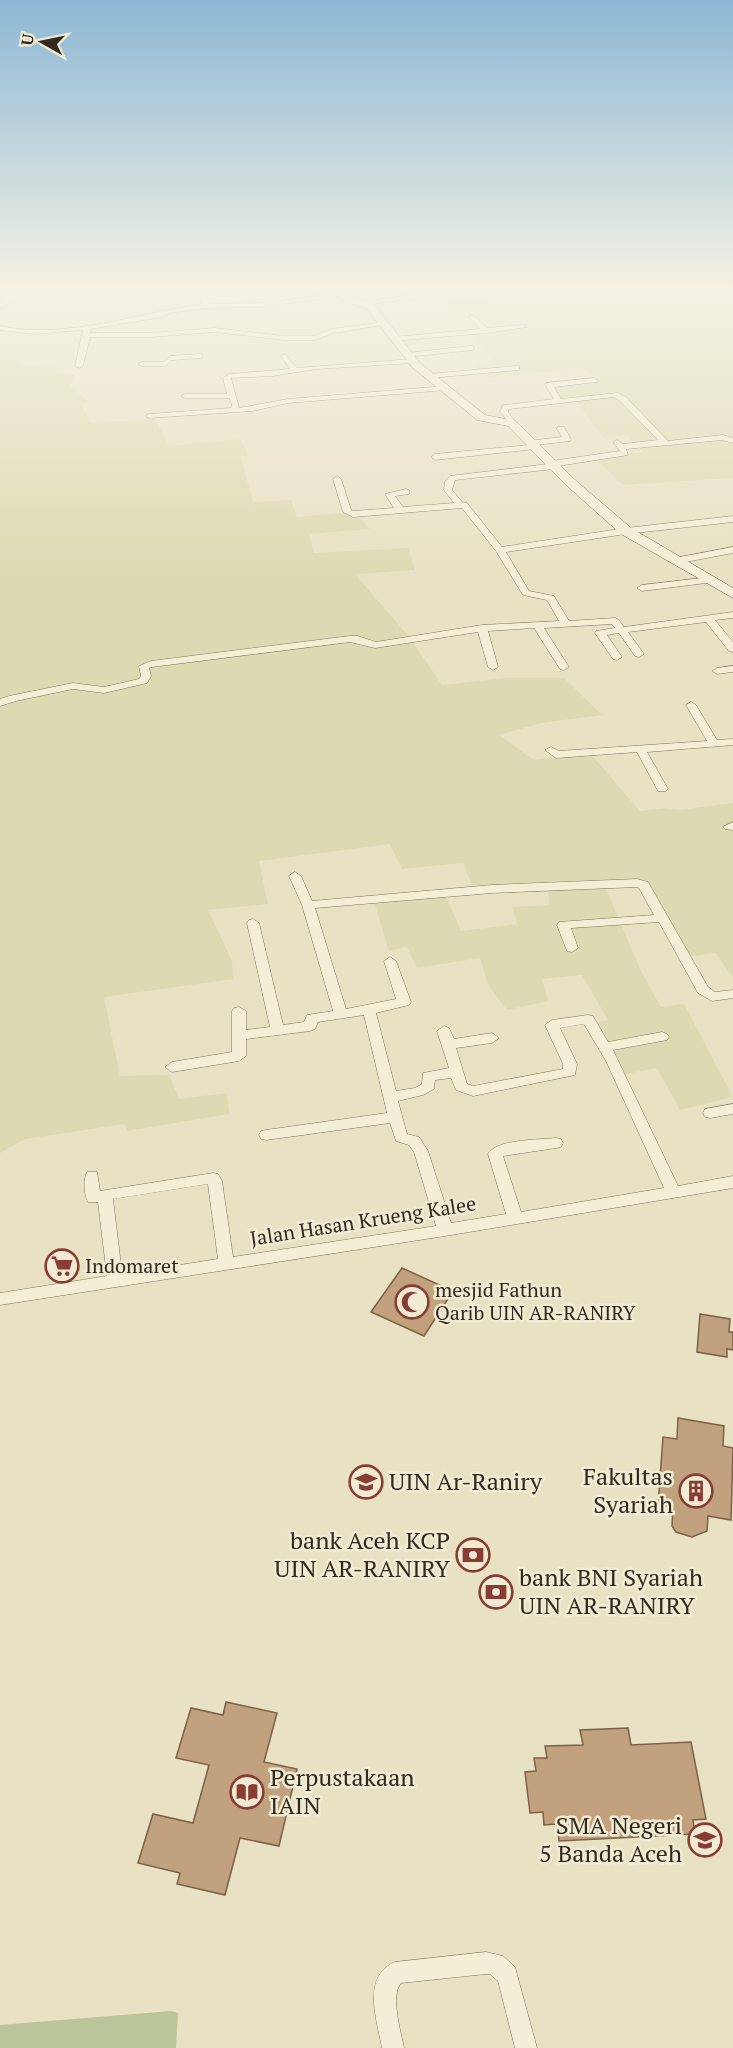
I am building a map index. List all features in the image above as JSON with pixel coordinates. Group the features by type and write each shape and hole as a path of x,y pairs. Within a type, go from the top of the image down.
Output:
{"street":[{"path":"229,385 231,396 236,404 235,409"},
{"path":"441,385 483,419 512,423"},
{"path":"553,385 549,385 558,400"},
{"path":"354,386 360,396"},
{"path":"149,416 269,407 288,401 446,388"},
{"path":"185,396 231,396"},
{"path":"663,442 620,396 578,402 558,400 506,407 504,412 553,465 626,531 733,594"},
{"path":"435,457 567,439 561,429"},
{"path":"459,504 448,490 449,481 453,478 553,465 595,457 620,447 663,442 670,444 723,437 733,441"},
{"path":"620,447 634,463"},
{"path":"586,448 595,457"},
{"path":"562,451 572,461"},
{"path":"337,479 349,513 459,504 465,506 500,550 526,593 550,598 566,624"},
{"path":"400,510 389,494 406,492"},
{"path":"500,550 626,531 733,519"},
{"path":"675,561 733,550"},
{"path":"642,588 711,580"},
{"path":"617,657 600,634 733,615"},
{"path":"709,619 733,649"},
{"path":"0,703 73,686 104,690 142,681 146,676 144,666 151,664 350,639 358,639 375,645 482,628 613,620 618,622 639,654"},
{"path":"537,625 564,667"},
{"path":"482,628 493,667"},
{"path":"717,671 733,669"},
{"path":"691,705 714,744"},
{"path":"551,750 556,755 733,742"},
{"path":"640,748 662,789"},
{"path":"295,876 308,905 341,1014"},
{"path":"308,905 492,889 636,883 644,885 703,990 712,998 733,994"},
{"path":"572,948 563,925 663,918"},
{"path":"253,922 277,1029"},
{"path":"239,1035 310,1026 312,1018 369,1010 404,1002 390,961"},
{"path":"369,1010 401,1137 414,1141 421,1151 445,1230"},
{"path":"172,1067 239,1056 239,1011"},
{"path":"492,1038 446,1038 463,1090 473,1091 570,1072 570,1064 552,1025 588,1019 604,1047 673,1191"},
{"path":"604,1047 662,1037"},
{"path":"390,1097 417,1092 429,1086 428,1076 457,1072"},
{"path":"710,1113 733,1109"},
{"path":"266,1135 396,1117"},
{"path":"515,1217 495,1154 502,1149 556,1143"},
{"path":"92,1176 93,1197 213,1178 226,1264"},
{"name":"Jalan Hasan Krueng Kalee","path":"0,1299 445,1230 733,1182"},
{"path":"105,1195 115,1280"},
{"path":"393,2048 385,1985 395,1973 486,1963 495,1964 507,1976 526,2048"}],"shaded area":[{"path":"0,385 71,385 88,401 82,405 90,423 155,419 169,446 240,439 248,455 241,457 253,502 291,500 297,517 354,512 370,529 309,534 314,553 408,548 415,570 355,574 410,638 442,685 506,678 564,678 602,715 541,723 499,735 534,760 590,753 640,811 666,808 680,810 733,803 733,978 716,953 685,957 637,883 603,882 640,969 661,1007 684,1004 733,1097 680,1110 657,1068 620,1075 591,1024 608,1020 582,975 542,979 548,1001 507,1010 488,985 480,958 417,968 407,947 389,951 374,902 446,896 461,931 517,924 512,907 549,905 548,886 472,885 463,863 402,869 390,844 259,861 268,904 208,910 232,961 233,979 104,997 120,1076 169,1075 179,1099 227,1093 229,1114 127,1131 125,1124 25,1139 0,1153"},
{"path":"733,385 733,478 623,485 593,457 643,452 627,435 603,437 575,399 558,400 549,386"}],"green space":[{"path":"171,2011 178,2013 176,2048 0,2048 0,2025"}],"building":[{"name":"mesjid Fathun Qarib UIN AR-RANIRY","path":"402,1268 453,1291 424,1336 371,1312"},
{"path":"700,1314 730,1319 729,1332 733,1332 733,1350 727,1349 727,1357 697,1352"},
{"name":"Fakultas Syariah","path":"678,1418 724,1426 723,1446 733,1448 731,1520 708,1516 707,1531 692,1537 676,1532 672,1526 673,1507 658,1505 663,1437 677,1439"},
{"name":"Perpustakaan IAIN","path":"226,1702 277,1713 264,1762 297,1769 279,1846 240,1838 225,1895 177,1884 180,1873 138,1863 153,1814 193,1823 209,1765 176,1758 191,1708 223,1715"},
{"path":"628,1728 631,1745 691,1742 706,1819 693,1820 695,1834 559,1841 557,1824 544,1825 543,1812 530,1813 525,1772 536,1771 534,1758 547,1758 545,1746 583,1745 580,1730"}],"place":[{"name":"Indomaret","path":"62,1266"},
{"name":"mesjid Fathun Qarib UIN AR-RANIRY","path":"412,1302"},
{"name":"UIN Ar-Raniry","path":"366,1482"},
{"name":"Fakultas Syariah","path":"696,1491"},
{"name":"bank Aceh KCP UIN AR-RANIRY","path":"473,1555"},
{"name":"bank BNI Syariah UIN AR-RANIRY","path":"496,1592"},
{"name":"Perpustakaan IAIN","path":"247,1792"},
{"name":"SMA Negeri 5 Banda Aceh","path":"705,1840"}]}
